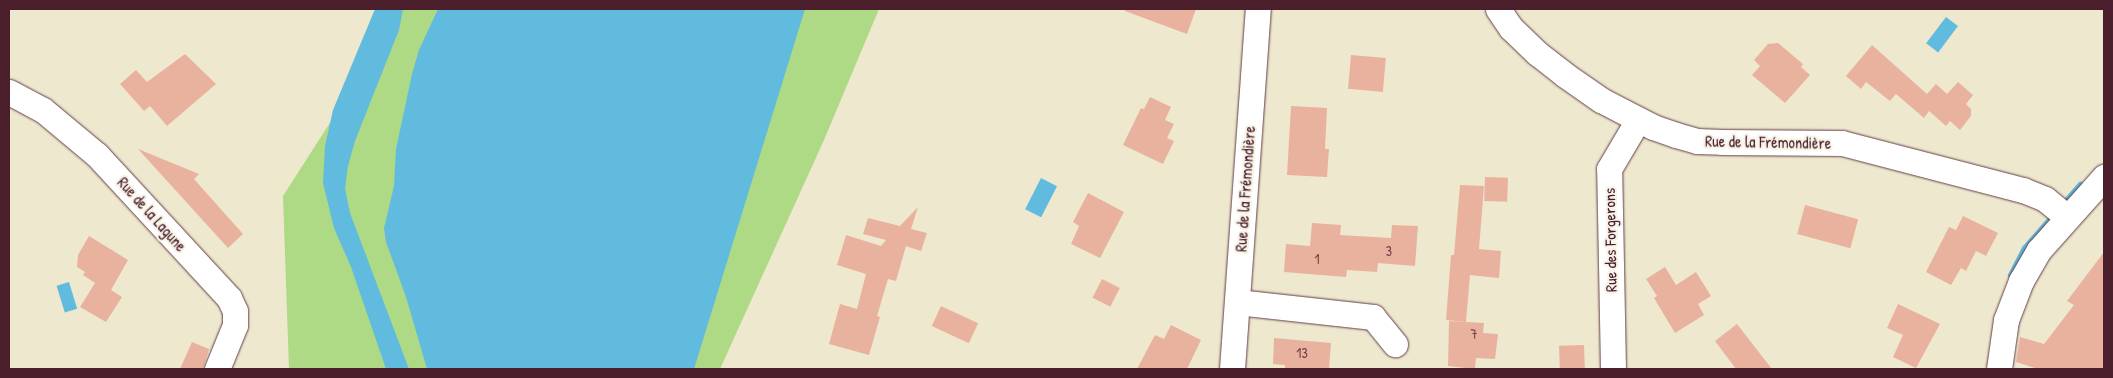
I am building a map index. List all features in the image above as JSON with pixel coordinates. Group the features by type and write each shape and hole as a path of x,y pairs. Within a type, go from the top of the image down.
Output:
{"street":[{"name":"Rue de la Frémondière","path":"1232,369 1258,9"},
{"name":"Rue de la Frémondière","path":"1498,9 1511,28 1537,53 1602,100 1638,120 1676,136 1697,140 1842,143 2023,190 2058,210"},
{"name":"Rue de la Lagune","path":"9,92 43,110 98,155 229,298 235,311 235,325 217,369"},
{"name":"Rue des Forgerons","path":"1612,369 1609,169 1638,120"},
{"path":"2003,368 2006,320 2021,281 2039,250 2058,210 2100,191"},
{"path":"1237,302 1372,317 1395,344"}],"green space":[{"path":"403,9 879,9 824,140 720,369 289,369 283,196"}],"water":[{"path":"375,9 403,9 399,30 355,141 348,166 345,188 350,213 409,369 386,369 351,267 334,228 323,183 325,146 333,110"},
{"path":"438,9 805,9 694,369 427,369 406,297 386,242 384,228 394,186 396,149 412,74 419,50"},
{"path":"1946,17 1958,26 1938,52 1926,43"},
{"path":"1041,178 1057,186 1041,217 1025,209"},
{"path":"69,282 77,309 65,313 57,286"}],"building":[{"path":"1125,9 1196,9 1187,34 1125,11"},
{"path":"1778,43 1803,64 1801,67 1810,75 1785,103 1752,75 1760,66 1754,60 1768,44"},
{"path":"1872,45 1927,94 1936,84 1947,94 1958,82 1973,95 1966,104 1971,109 1971,116 1960,130 1950,121 1946,126 1929,111 1924,118 1896,94 1890,101 1866,82 1861,89 1846,76"},
{"path":"185,54 216,84 167,126 150,106 144,111 120,84 136,70 147,82"},
{"path":"1351,55 1386,58 1383,92 1348,89"},
{"path":"1150,97 1171,107 1165,120 1174,124 1167,138 1174,141 1163,164 1123,145 1141,108 1144,109"},
{"path":"1291,106 1327,108 1325,149 1329,149 1327,177 1287,175"},
{"path":"138,149 199,174 194,179 243,234 228,248"},
{"path":"1485,177 1508,178 1507,202 1484,201"},
{"path":"1460,185 1484,186 1479,249 1501,251 1499,278 1470,275 1466,322 1446,320 1451,255 1454,255"},
{"path":"1088,193 1124,212 1100,258 1071,244 1079,226 1073,222"},
{"path":"1805,205 1858,219 1850,248 1797,234"},
{"path":"918,207 911,229 927,233 921,251 906,246 896,281 888,279 877,316 880,317 869,355 829,344 840,304 857,309 866,274 837,265 846,235 881,246 886,240 863,234 868,218 900,226"},
{"path":"1963,216 1998,233 1986,256 1976,251 1966,271 1961,268 1951,285 1926,272 1949,227 1956,230"},
{"path":"1312,223 1341,225 1340,235 1391,238 1392,225 1418,226 1415,266 1378,263 1377,272 1347,270 1346,277 1284,272 1286,244 1310,246"},
{"path":"89,236 128,260 111,290 122,297 106,322 80,307 95,283 83,275 85,272 77,267 78,255"},
{"path":"2104,252 2104,369 2038,369 2016,362 2020,337 2044,344 2074,305 2067,301"},
{"path":"1665,267 1676,285 1696,272 1711,296 1698,304 1704,315 1675,333 1654,298 1657,296 1646,279"},
{"path":"1102,279 1120,288 1110,307 1092,298"},
{"path":"1898,304 1940,324 1916,368 1893,357 1903,335 1887,328"},
{"path":"941,306 978,323 969,343 932,326"},
{"path":"1449,321 1484,323 1483,333 1498,334 1495,359 1476,358 1475,369 1448,366"},
{"path":"1737,324 1772,369 1736,369 1715,341"},
{"path":"1171,325 1201,340 1187,369 1137,369 1155,335 1164,339"},
{"path":"1274,338 1331,343 1329,369 1285,369 1285,365 1273,364"},
{"path":"192,342 209,349 203,369 180,369"},
{"path":"1584,345 1585,369 1560,369 1559,346"}],"waterway":[{"path":"2011,275 2025,248 2080,185"}]}
